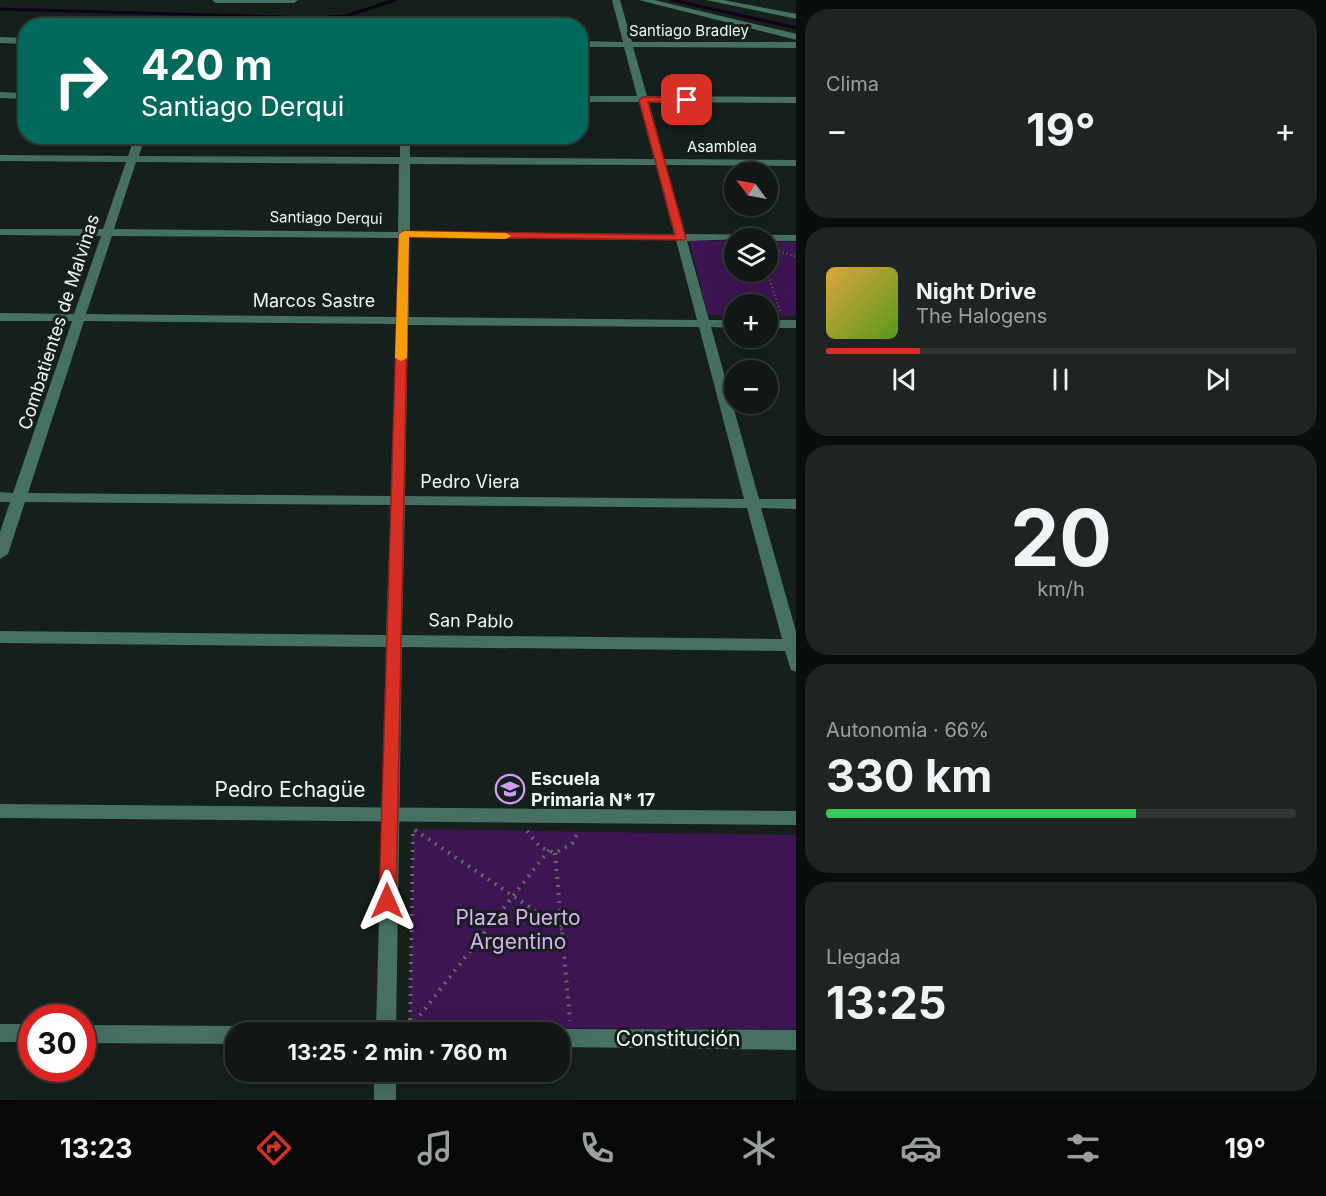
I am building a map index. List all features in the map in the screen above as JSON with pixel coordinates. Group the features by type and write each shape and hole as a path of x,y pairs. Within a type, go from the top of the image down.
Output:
{"street":[{"path":"216,0 294,0"},
{"path":"616,0 753,504 794,645 796,666"},
{"path":"643,0 796,37"},
{"path":"710,0 796,17"},
{"path":"0,40 18,41"},
{"name":"Santiago Bradley","path":"588,44 796,45"},
{"path":"0,95 18,96"},
{"path":"588,99 796,100"},
{"name":"Combatientes de Malvinas","path":"0,554 138,144"},
{"path":"386,1022 388,813 399,501 405,144"},
{"name":"Asamblea","path":"0,158 796,163"},
{"name":"Santiago Derqui","path":"0,231 796,238"},
{"name":"Marcos Sastre","path":"0,317 724,324"},
{"name":"Pedro Viera","path":"0,497 796,504"},
{"name":"San Pablo","path":"0,637 394,639 794,645"},
{"name":"Pedro Echagüe","path":"0,811 796,818"},
{"path":"0,1033 18,1033"},
{"path":"96,1034 225,1035"},
{"name":"Constitución","path":"570,1034 796,1040"},
{"path":"385,1082 385,1100"}],"path":[{"path":"778,251 796,257"},
{"path":"772,282 791,324"},
{"path":"413,829 425,829"},
{"path":"413,829 562,929"},
{"path":"413,829 410,1028 549,850"},
{"path":"515,831 537,831"},
{"path":"527,831 540,847 555,853"},
{"path":"568,831 590,832"},
{"path":"555,853 572,844 578,832"},
{"path":"555,853 562,929 565,1022"}],"green space":[{"path":"689,240 724,241 724,282 778,282 778,242 796,242 796,316 778,316 778,294 724,294 724,315 708,315"},
{"name":"Plaza Puerto Argentino","path":"413,829 796,835 796,1029 570,1028 570,1022 410,1022"}],"waterway":[{"path":"0,9 314,18 346,16 395,0"},
{"path":"672,0 796,28"}],"slow traffic":[{"path":"401,358 404,234 506,236"}],"place":[{"name":"Escuela Primaria N* 17","path":"510,789"}],"route":[{"path":"387,901 399,501 404,234 681,238 643,100 687,100"}]}
